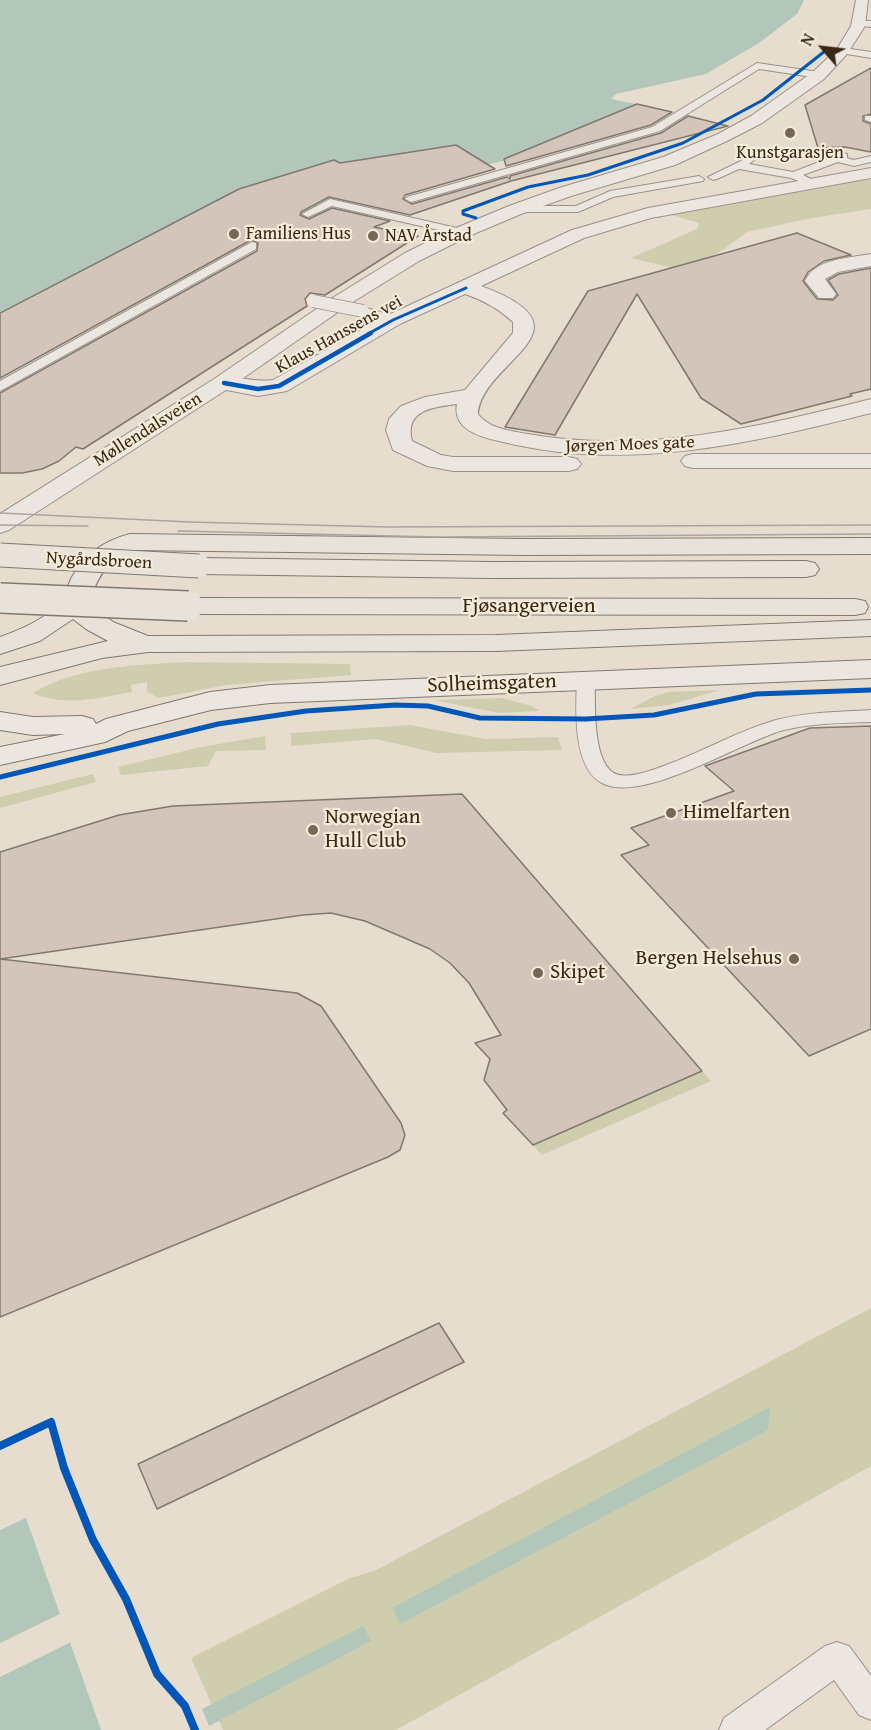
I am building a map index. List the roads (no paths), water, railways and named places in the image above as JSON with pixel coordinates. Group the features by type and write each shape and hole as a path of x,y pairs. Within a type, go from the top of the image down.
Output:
{"highway":[{"path":"0,646 37,633 73,603 86,574 104,553 120,544 141,540 525,547 871,546"},
{"name":"Nygårdsbroen","path":"0,555 199,566"},
{"name":"Fjøsangerveien","path":"199,566 491,570 871,568"},
{"name":"Nygårdsbroen","path":"0,598 188,606"},
{"path":"73,603 85,617 98,626 118,636 148,644"},
{"name":"Fjøsangerveien","path":"188,606 871,608"},
{"path":"0,676 101,650 148,644 496,643 871,628"}],"street":[{"name":"Møllendalsveien","path":"0,525 224,383 362,288 412,257 461,232 515,209 667,162 699,149 732,133 772,109 819,75 844,51 866,23 862,0"},
{"name":"Klaus Hanssens vei","path":"224,383 258,388 279,386 393,320 466,288 550,246 604,225 670,209 871,174"},
{"path":"826,294 815,281 817,276 832,267 871,260"},
{"path":"466,288 494,297 510,307 523,320 523,332 517,344 473,395 417,405 401,418 397,434 401,445 435,461 472,465 751,460 871,461"},
{"name":"Jørgen Moes gate","path":"473,395 467,407 467,415 473,423 486,430 556,447 602,448 697,444 773,431 871,406"},
{"name":"Solheimsgaten","path":"0,756 61,745 94,736 117,725 210,701 270,694 871,669"},
{"name":"Solheimsgaten","path":"0,721 33,726 117,725"}],"lane":[{"path":"844,51 871,55"},
{"path":"411,199 656,129 757,66 819,75"},
{"path":"794,175 840,157 854,163 871,159"},
{"path":"713,177 749,160"},
{"path":"737,165 794,175 813,184"},
{"name":"Møllendalsveien","path":"515,209 578,209 610,194 699,180"},
{"path":"308,214 330,202 461,232"},
{"path":"0,387 252,246"},
{"path":"313,301 363,311 393,320"},
{"path":"586,680 586,730 596,764 601,772 618,783 633,782 662,773 779,726 842,717 871,717"},
{"path":"736,1730 837,1658 871,1703"}],"tram line":[{"path":"0,513 190,522 388,527 871,525"},
{"path":"0,525 88,526"},
{"path":"178,531 438,537 871,534"}],"place":[{"name":"Kunstgarasjen","path":"790,133"},
{"name":"Familiens Hus","path":"234,234"},
{"name":"NAV Årstad","path":"373,236"},
{"name":"Himelfarten","path":"671,813"},
{"name":"Norwegian Hull Club","path":"313,830"},
{"name":"Bergen Helsehus","path":"794,959"},
{"name":"Skipet","path":"538,973"}]}
